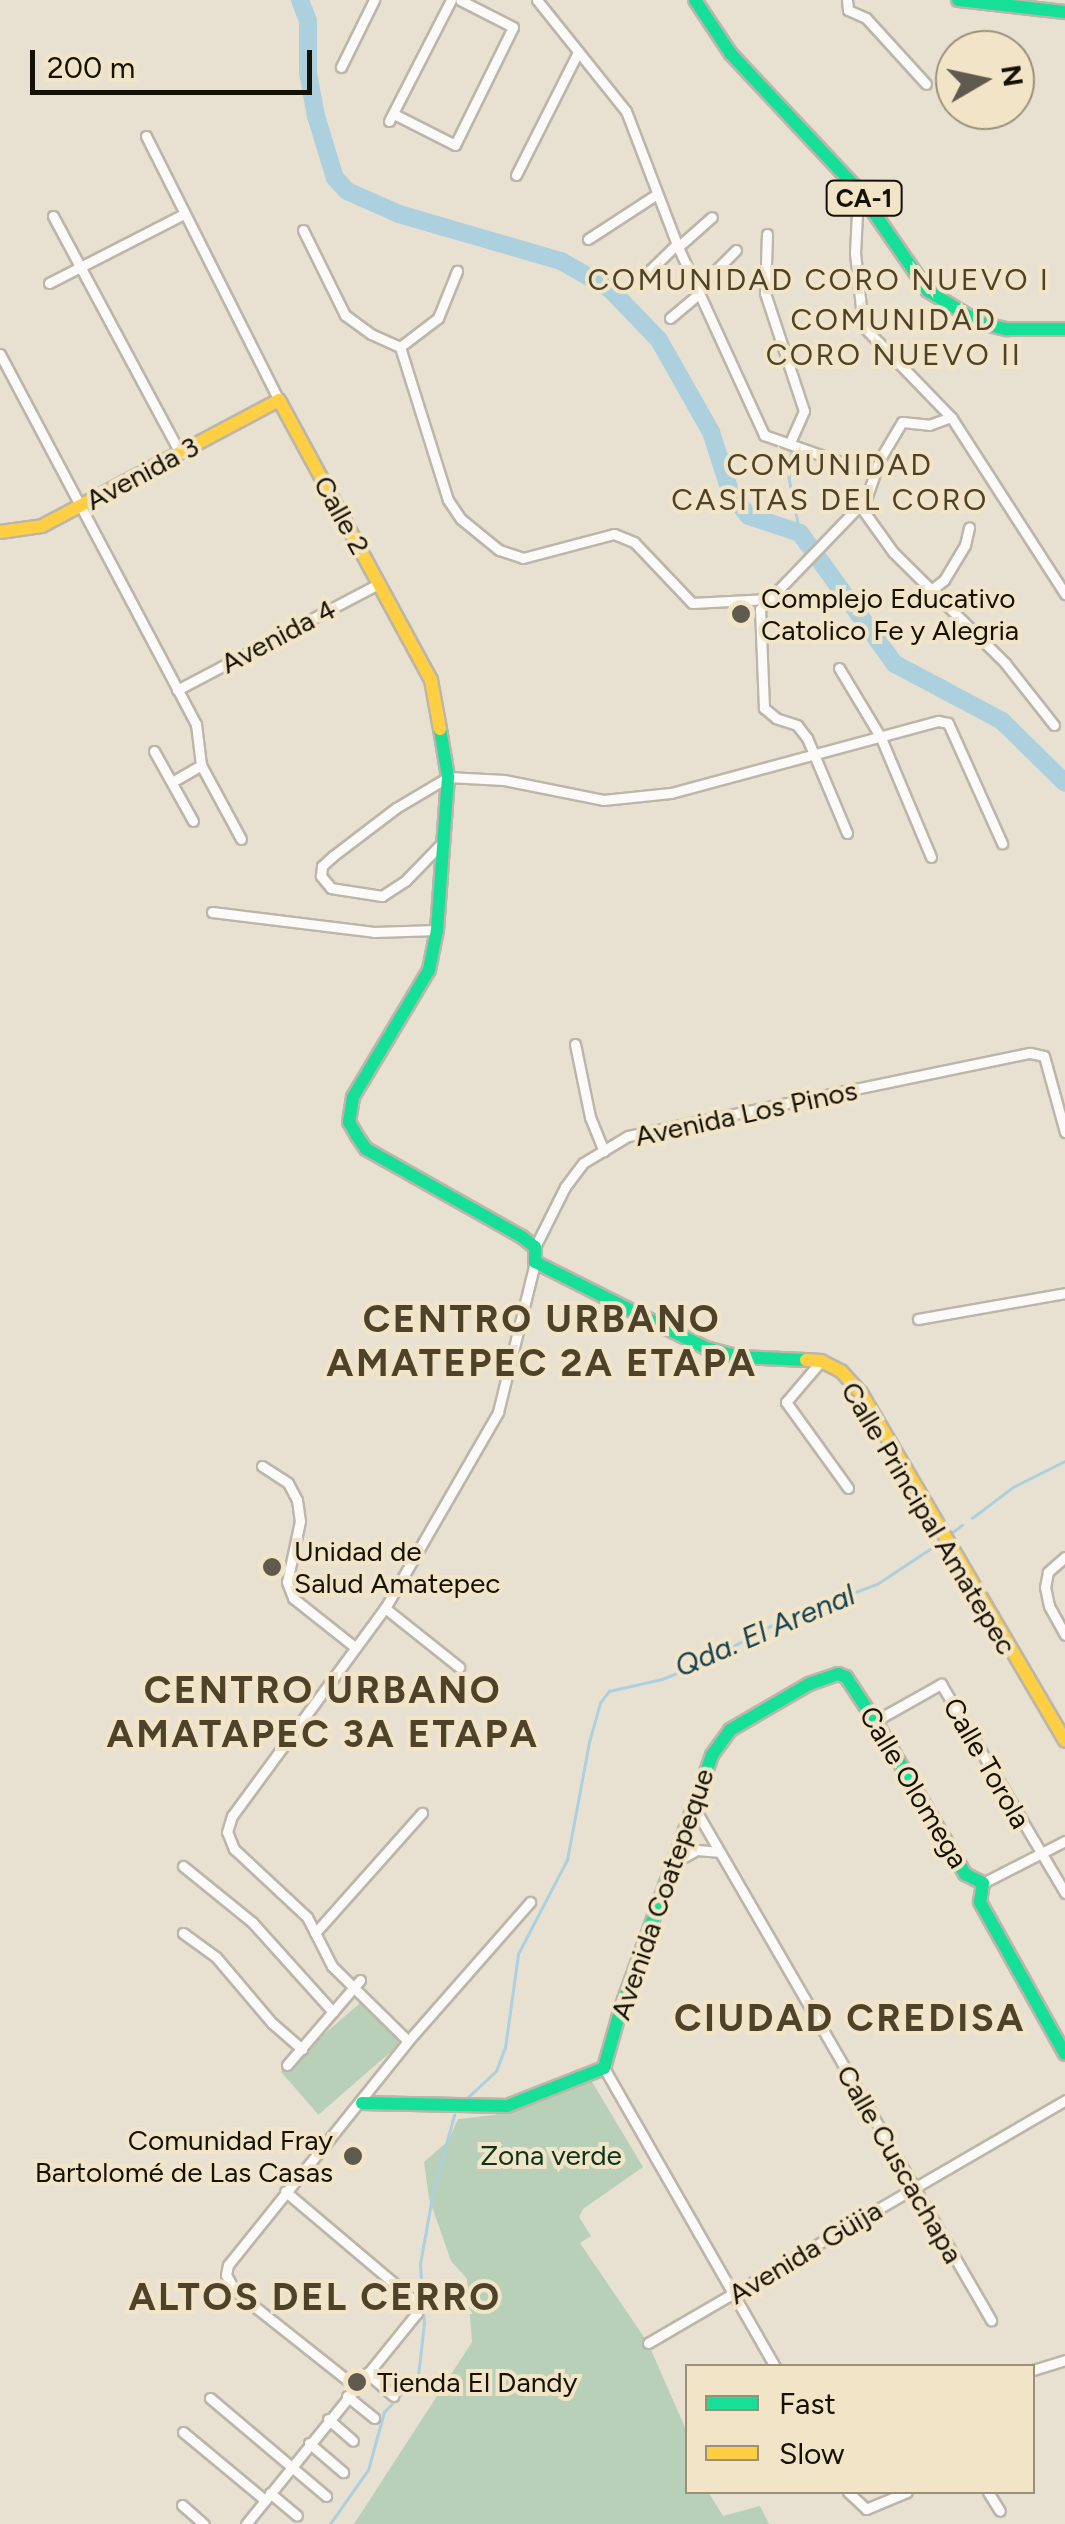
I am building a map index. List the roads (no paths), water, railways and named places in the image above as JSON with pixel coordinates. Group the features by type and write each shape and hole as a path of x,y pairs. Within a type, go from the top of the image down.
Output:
{"main road":[{"name":"CA-1","path":"696,0 731,54 858,191 920,282 954,310 1007,329 1065,329"},
{"name":"CA-1","path":"706,0 734,44 877,200 917,264 938,287 962,304 994,316 1065,319"},
{"path":"958,0 1065,12"},
{"name":"Avenida 3","path":"0,532 26,531 81,506 279,400"},
{"name":"Calle 2","path":"279,400 432,680 448,777 438,923 429,970 353,1097 349,1122"},
{"name":"Calle Principal Amatepec","path":"349,1122 366,1149 535,1254 716,1351 739,1357 821,1361 841,1371 860,1393 1020,1671 1065,1741"},
{"name":"Calle Olomega","path":"841,1674 875,1722 966,1874 983,1883 980,1901 1065,2054"},
{"name":"Avenida Coatepeque","path":"604,2068 621,2008 695,1809 710,1757 728,1732 808,1684 841,1674"},
{"path":"362,2103 507,2106 604,2068"}],"street":[{"path":"341,68 374,0"},
{"path":"452,0 392,118 455,144 513,27 460,0"},
{"path":"537,0 626,111 677,245 763,432 874,474"},
{"path":"847,0 848,10 866,18 926,84"},
{"path":"516,175 578,52"},
{"name":"Calle 2","path":"146,136 279,400"},
{"path":"858,191 854,218 863,326 950,417 1065,594"},
{"path":"588,239 657,194"},
{"path":"49,283 184,214"},
{"path":"53,216 180,453"},
{"path":"642,278 712,217"},
{"path":"303,230 346,315 371,334 400,347 448,500 461,520 499,550 523,558 614,534 634,542 692,602 769,599"},
{"path":"766,234 765,292 804,411 789,444"},
{"path":"670,318 736,250"},
{"path":"400,347 438,318 457,271"},
{"path":"0,354 196,724 201,765 241,839"},
{"path":"847,833 797,724 776,718 764,708 766,656 757,622 769,599 860,506 902,422 929,425 950,417"},
{"path":"860,506 893,552 1005,664 1054,726"},
{"path":"930,591 948,573 965,545 969,527"},
{"name":"Avenida 4","path":"177,690 380,583"},
{"path":"839,668 881,738 932,857"},
{"path":"442,843 406,881 382,896 326,886 321,876 326,862 396,808 448,777 504,780 603,800 671,793 938,721 948,723 1002,844"},
{"path":"154,750 193,821"},
{"path":"172,782 201,765"},
{"path":"212,912 374,932 438,923"},
{"path":"575,1044 590,1117 604,1151"},
{"name":"Avenida Los Pinos","path":"316,1933 284,1892 234,1848 227,1832 232,1816 384,1608 498,1412 535,1254 566,1186 584,1163 628,1136 1030,1053 1044,1056 1065,1132"},
{"path":"918,1319 1065,1293"},
{"path":"821,1361 786,1402 848,1488"},
{"path":"262,1466 288,1484 297,1500 300,1522 287,1582 293,1598 356,1648"},
{"path":"1065,1558 1048,1572 1045,1587 1048,1604 1065,1635"},
{"path":"384,1608 459,1668"},
{"name":"Calle Torola","path":"875,1722 940,1684 1065,1893"},
{"name":"Calle Cuscachapa","path":"695,1809 992,2320"},
{"path":"408,2041 358,1984 332,1966 316,1933 422,1813"},
{"path":"983,1883 1065,1840"},
{"path":"675,1862 697,1850 718,1852"},
{"path":"184,1866 252,1922 333,2012"},
{"path":"356,2387 235,2291 226,2275 236,2251 362,2103 408,2041 530,1902"},
{"path":"183,1933 216,1958 272,2023 302,2048"},
{"path":"287,2065 358,1984"},
{"path":"604,2068 774,2364"},
{"name":"Avenida Güija","path":"648,2343 1065,2100"},
{"path":"251,2522 328,2419 416,2317 417,2306 285,2191"},
{"path":"1035,2369 1065,2360"},
{"path":"368,2373 393,2396"},
{"path":"348,2396 374,2418"},
{"path":"210,2398 326,2496"},
{"path":"328,2419 353,2441"},
{"path":"184,2432 297,2516"},
{"path":"309,2443 343,2472"},
{"path":"850,2494 866,2510 902,2494"},
{"path":"989,2494 1000,2511"},
{"path":"182,2505 204,2524"}],"waterway":[{"path":"300,0 308,21 308,73 316,116 335,178 347,191 399,214 561,261 610,289 659,340 711,432 731,494 749,516 800,533 895,664 1002,721 1065,783"},
{"path":"791,451 789,478 800,533"},
{"name":"Qda. El Arenal","path":"972,1518 1013,1487 1065,1461"},
{"name":"Qda. El Arenal","path":"950,1534 962,1525"},
{"name":"Qda. El Arenal","path":"464,2101 496,2071 505,2048 518,1954 567,1860 589,1742 600,1703 609,1691 662,1679 700,1664 780,1621 877,1584 936,1545"},
{"name":"Qda. El Arenal","path":"330,2524 368,2470 384,2412 418,2376 424,2323 420,2264 433,2192 454,2115"}],"place":[{"name":"Complejo Educativo Catolico Fe y Alegria","path":"741,614"},
{"name":"Unidad de Salud Amatepec","path":"272,1567"},
{"name":"Comunidad Fray Bartolomé de Las Casas","path":"353,2156"},
{"name":"Tienda El Dandy","path":"357,2382"}],"district":[{"name":"COMUNIDAD CORO NUEVO I","path":"819,280"},
{"name":"COMUNIDAD CORO NUEVO II","path":"894,337"},
{"name":"COMUNIDAD CASITAS DEL CORO","path":"830,482"},
{"name":"CENTRO URBANO AMATEPEC 2A ETAPA","path":"542,1342"},
{"name":"CENTRO URBANO AMATAPEC 3A ETAPA","path":"323,1713"},
{"name":"CIUDAD CREDISA","path":"850,2019"},
{"name":"ALTOS DEL CERRO","path":"315,2298"}],"park label":[{"name":"Zona verde","path":"551,2155"}]}
